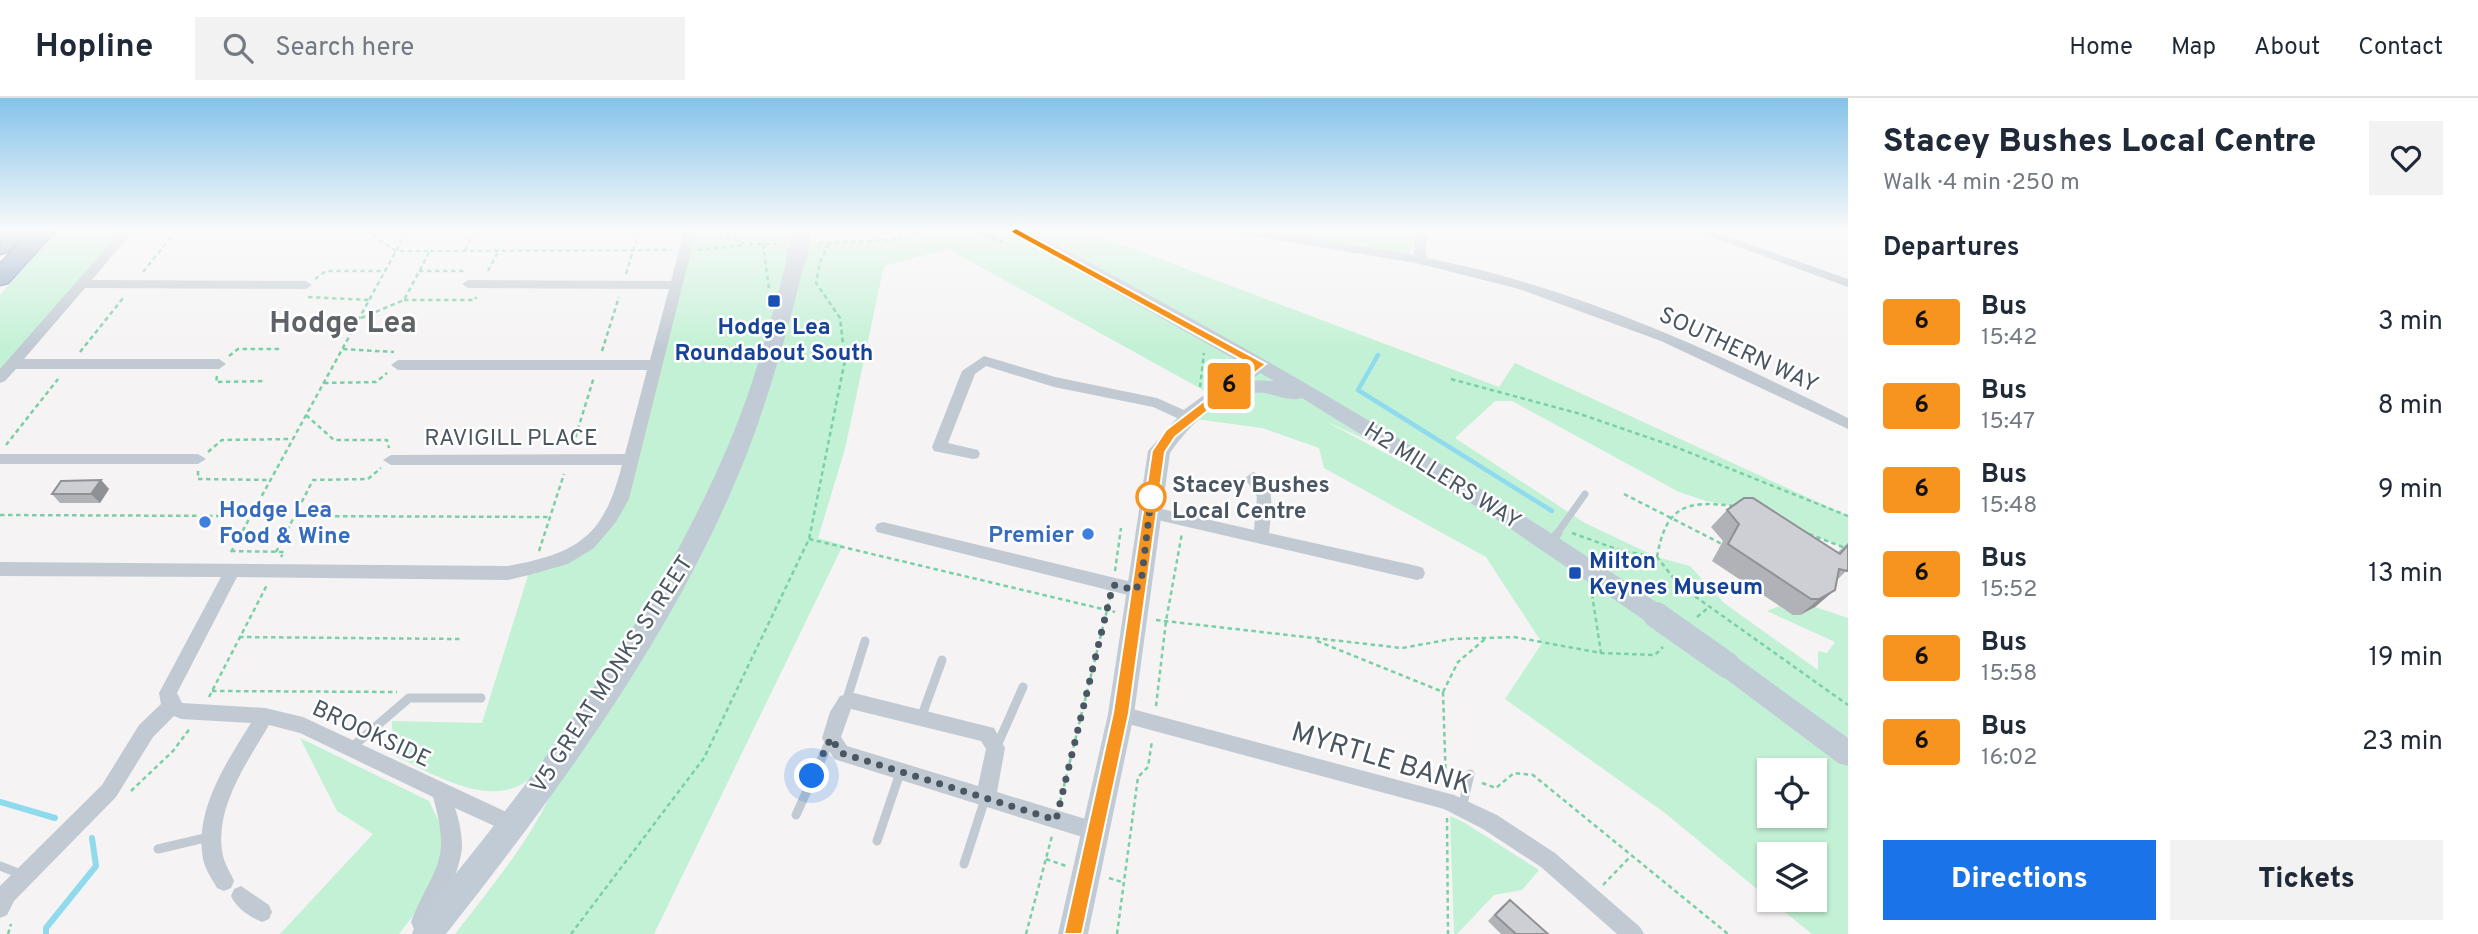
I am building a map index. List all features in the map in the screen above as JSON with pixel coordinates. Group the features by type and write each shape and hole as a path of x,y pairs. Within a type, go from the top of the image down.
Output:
{"street":[{"path":"0,379 95,270"},
{"path":"0,569 508,573 573,557 604,530 621,499 679,270"},
{"name":"V5 GREAT MONKS STREET","path":"427,934 512,825 572,742 648,625 702,529 768,370 790,270"},
{"name":"H2 MILLERS WAY","path":"1088,270 1260,364 1551,542 1727,665 1848,754"},
{"name":"SOUTHERN WAY","path":"1466,270 1591,306 1707,354 1848,424"},
{"path":"1811,270 1848,283"},
{"path":"83,284 306,285"},
{"path":"468,284 675,285"},
{"path":"973,454 939,447 969,371 984,361 1055,382 1157,403 1188,418"},
{"path":"12,364 219,364"},
{"path":"1125,588 1142,575 1159,451 1171,433 1188,418 1260,364"},
{"path":"398,365 655,365"},
{"path":"1222,391 1262,386 1290,390 1341,412"},
{"path":"0,459 198,459"},
{"name":"RAVIGILL PLACE","path":"391,460 631,459"},
{"path":"1253,478 1265,496 1261,535"},
{"path":"1149,512 1261,535 1417,573"},
{"path":"883,528 1125,588"},
{"path":"0,908 7,894 109,791 146,731 171,707 168,693 227,570"},
{"path":"1073,934 1121,713 1136,617 1125,588"},
{"path":"986,796 996,748 987,734 854,701 846,702 839,712 831,738 841,753 1095,831"},
{"name":"BROOKSIDE","path":"171,707 181,711 265,716 303,725 512,825"},
{"name":"MYRTLE BANK","path":"1121,713 1454,804 1490,822 1548,860 1633,934"},
{"path":"224,881 215,869 209,837 224,793 265,716"},
{"path":"415,934 453,854 454,835 441,792"},
{"path":"241,896 262,912"}],"lane":[{"path":"1551,542 1585,494"},
{"path":"846,702 865,641"},
{"path":"921,718 942,660"},
{"path":"996,748 1023,687"},
{"path":"351,748 409,698 481,698"},
{"path":"796,815 831,738"},
{"path":"877,841 901,771"},
{"path":"1454,804 1470,776"},
{"path":"964,864 986,796"},
{"path":"158,849 209,837"},
{"path":"0,866 26,876"}],"path":[{"path":"0,452 145,270"},
{"path":"359,319 404,300 420,270"},
{"path":"534,568 627,270"},
{"path":"767,270 770,296"},
{"path":"571,934 704,758 808,539 824,475 845,359 840,318 816,283 820,270"},
{"path":"227,570 271,480 386,271 326,271 306,285 309,300 370,300"},
{"path":"266,381 216,382 219,364 238,349 282,349"},
{"path":"324,383 376,382 398,365 393,350 343,349"},
{"path":"1451,379 1577,413 1673,446 1848,516"},
{"path":"276,552 313,480 368,479 391,460 387,440 334,440 306,415"},
{"path":"271,480 198,479 198,459 222,440 293,439"},
{"path":"1624,494 1731,549"},
{"path":"1657,556 1660,531 1669,516 1681,507 1706,501 1739,507"},
{"path":"0,516 225,516"},
{"path":"295,516 550,517"},
{"path":"1026,934 1107,610 1125,588 1121,528"},
{"path":"1799,530 1848,549"},
{"path":"808,539 1136,617 1195,622 1314,640 1402,648 1452,639 1514,637 1601,653 1655,655 1669,641"},
{"path":"1587,567 1601,653"},
{"path":"1692,621 1709,607"},
{"path":"239,637 460,639"},
{"path":"1448,934 1454,804 1443,692 1448,673 1465,653 1487,638"},
{"path":"1314,640 1443,692"},
{"path":"1773,651 1848,705"},
{"path":"212,691 409,692 409,698"},
{"path":"1470,776 1496,788 1514,773 1533,775 1728,934"},
{"path":"1591,898 1631,855"}],"green space":[{"path":"22,270 94,270 0,377 0,295"},
{"path":"679,270 883,270 845,449 818,538 843,545 654,934 455,934 530,832 550,796 569,745 527,781 511,789 477,790 441,778 393,755 392,721 482,723 530,569 604,530"},
{"path":"986,270 1189,270 1499,387 1515,363 1848,516 1848,549 1739,507 1706,501 1679,492 1512,401 1495,401 1455,438 1585,523 1657,557 1690,566 1724,603 1818,670 1818,651 1827,653 1835,642 1767,611 1779,606 1797,614 1815,607 1848,618 1848,934 1812,934 1785,912 1827,912 1827,842 1757,842 1757,889 1665,813 1505,699 1542,643 1486,557 1324,468 1319,448 1262,428 1188,418 1214,396","holes":["1271,372 1535,533 1325,421 1369,441"]},
{"path":"300,738 429,801 445,836 444,862 432,888 399,934 280,934 373,834 337,811"},
{"path":"1450,816 1539,870 1522,890 1494,895 1457,934 1454,934"}],"building":[{"path":"101,480 91,494 52,494 61,481"},
{"path":"1744,498 1753,498 1840,554 1848,545 1848,569 1839,569 1835,590 1819,599 1811,599 1728,544 1739,524 1727,510"},
{"path":"1510,900 1548,934 1516,934 1495,915"}],"waterway":[{"path":"1378,355 1358,390 1552,511"},
{"path":"0,802 55,818"},
{"path":"46,934 46,928 96,866 92,838"}],"bus line":[{"name":"6","path":"1073,934 1121,713 1136,617 1136,590 1142,575 1159,451 1171,433 1215,396 1260,364 1092,270"}],"place":[{"name":"Hodge Lea Roundabout South","path":"774,301"},
{"name":"Stacey Bushes Local Centre","path":"1151,497"},
{"name":"Hodge Lea Food & Wine","path":"205,522"},
{"name":"Premier","path":"1088,534"},
{"name":"Milton Keynes Museum","path":"1575,573"}],"district":[{"name":"Hodge Lea","path":"343,322"}],"route":[{"path":"812,776 831,738 835,748 841,753 1056,820 1113,585 1136,590 1142,575 1152,491 1151,497"}]}
